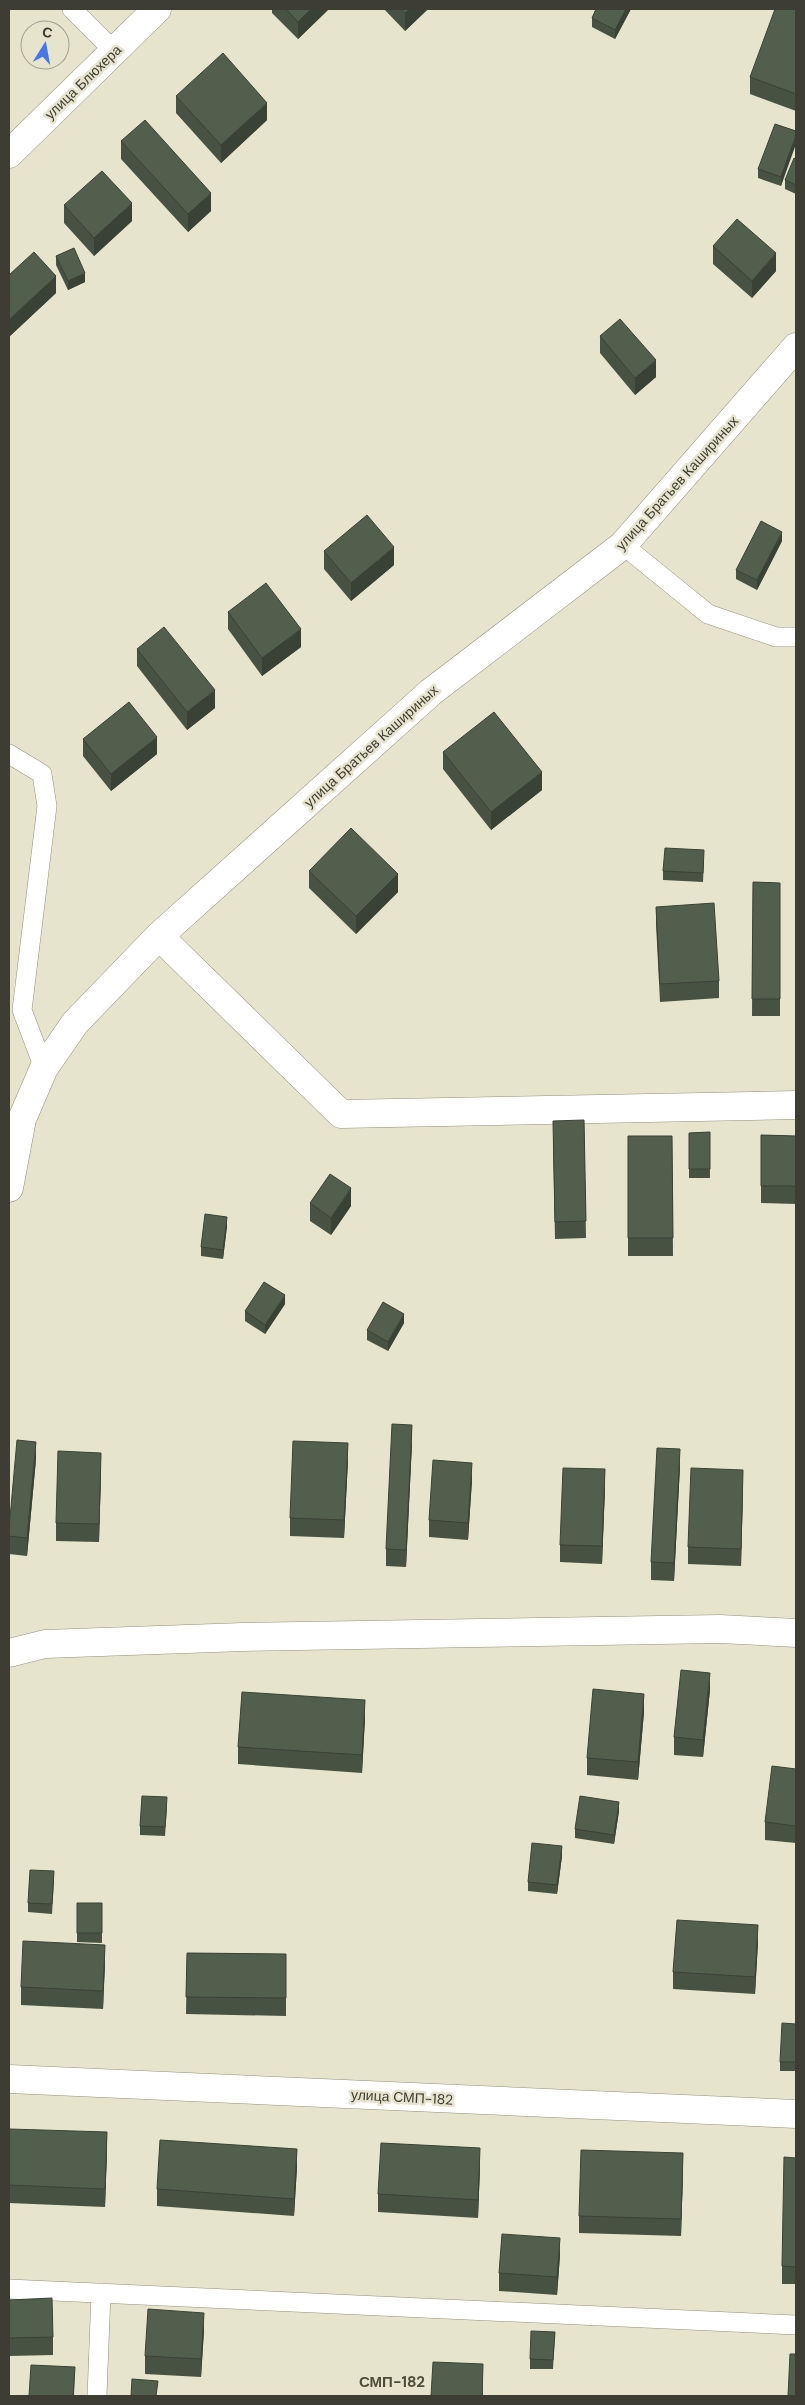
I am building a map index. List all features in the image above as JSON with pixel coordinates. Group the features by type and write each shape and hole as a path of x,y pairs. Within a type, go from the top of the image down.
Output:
{"street":[{"name":"улица Блюхера","path":"9,154 157,9"},
{"name":"улица Братьев Кашириных","path":"9,1188 22,1119 44,1068 75,1023 158,936 432,692 622,545 796,347"},
{"path":"158,936 341,1114 796,1104"},
{"path":"9,1653 45,1644 243,1637 720,1629 796,1633"},
{"name":"улица СМП-182","path":"9,2079 796,2114"}],"lane":[{"path":"72,9 115,52"},
{"path":"622,545 708,614 776,637 796,637"},
{"path":"9,754 42,774 47,806 22,1010 44,1068"},
{"path":"9,2290 796,2325"},
{"path":"97,2396 101,2294"}],"building":[{"path":"286,9 311,9 298,22"},
{"path":"401,9 410,9 405,13"},
{"path":"596,9 626,9 615,30 592,18"},
{"path":"775,9 796,9 796,94 750,77"},
{"path":"223,53 267,103 221,145 176,96"},
{"path":"145,120 211,193 188,214 121,141"},
{"path":"775,124 796,131 781,177 758,169"},
{"path":"794,158 796,159 796,185 785,180"},
{"path":"102,171 132,203 94,238 64,205"},
{"path":"737,219 776,253 752,281 713,246"},
{"path":"74,248 85,273 68,281 56,256"},
{"path":"34,252 56,276 10,319 9,275"},
{"path":"620,319 656,360 635,378 600,336"},
{"path":"367,515 394,547 351,583 324,551"},
{"path":"761,521 782,532 757,580 736,570"},
{"path":"266,583 301,629 262,658 228,612"},
{"path":"164,627 215,690 187,712 137,649"},
{"path":"129,702 157,737 111,774 83,739"},
{"path":"494,712 542,772 491,812 443,752"},
{"path":"351,828 398,874 356,916 309,871"},
{"path":"665,848 704,850 703,873 663,871"},
{"path":"753,882 780,883 780,999 752,999"},
{"path":"714,903 719,981 660,984 656,907"},
{"path":"584,1120 586,1221 555,1222 553,1121"},
{"path":"710,1132 710,1169 689,1169 689,1133"},
{"path":"761,1135 796,1136 796,1186 761,1186"},
{"path":"628,1136 672,1136 673,1238 628,1238"},
{"path":"330,1174 351,1188 331,1218 310,1203"},
{"path":"205,1214 227,1217 223,1250 201,1247"},
{"path":"264,1282 285,1295 265,1325 245,1311"},
{"path":"383,1302 404,1314 388,1342 367,1330"},
{"path":"392,1424 412,1425 406,1550 386,1549"},
{"path":"17,1440 36,1442 27,1538 9,1536"},
{"path":"293,1441 348,1443 344,1520 290,1518"},
{"path":"657,1448 680,1449 674,1563 651,1562"},
{"path":"58,1451 101,1453 99,1524 56,1523"},
{"path":"433,1460 472,1463 468,1523 429,1520"},
{"path":"563,1468 605,1469 602,1546 560,1545"},
{"path":"691,1468 743,1470 741,1549 688,1547"},
{"path":"681,1670 710,1673 703,1740 674,1737"},
{"path":"593,1689 644,1694 638,1762 587,1758"},
{"path":"242,1692 365,1700 362,1755 238,1747"},
{"path":"772,1766 796,1769 796,1826 765,1822"},
{"path":"142,1796 167,1797 165,1827 140,1826"},
{"path":"580,1796 619,1802 614,1835 575,1829"},
{"path":"532,1843 562,1846 557,1885 528,1882"},
{"path":"30,1870 54,1871 52,1904 28,1903"},
{"path":"77,1903 102,1903 102,1933 77,1933"},
{"path":"677,1920 758,1925 755,1977 673,1972"},
{"path":"23,1941 105,1945 103,1991 21,1987"},
{"path":"187,1953 286,1954 286,1998 186,1997"},
{"path":"782,2023 796,2024 796,2062 780,2062"},
{"path":"9,2129 107,2132 105,2189 9,2185"},
{"path":"160,2140 297,2149 294,2199 157,2189"},
{"path":"381,2143 480,2148 478,2200 378,2194"},
{"path":"581,2150 683,2153 681,2219 579,2216"},
{"path":"784,2157 796,2158 796,2267 782,2266"},
{"path":"502,2234 560,2238 557,2277 499,2273"},
{"path":"52,2298 53,2337 9,2338 9,2300"},
{"path":"148,2309 204,2313 201,2359 145,2356"},
{"path":"531,2331 555,2332 553,2360 530,2359"},
{"path":"790,2354 796,2354 796,2396 788,2396"},
{"path":"433,2362 483,2364 482,2396 431,2396"},
{"path":"31,2365 75,2367 73,2396 29,2396"},
{"path":"132,2379 158,2381 156,2396 131,2396"}],"district":[{"name":"СМП-182","path":"392,2382"}]}
